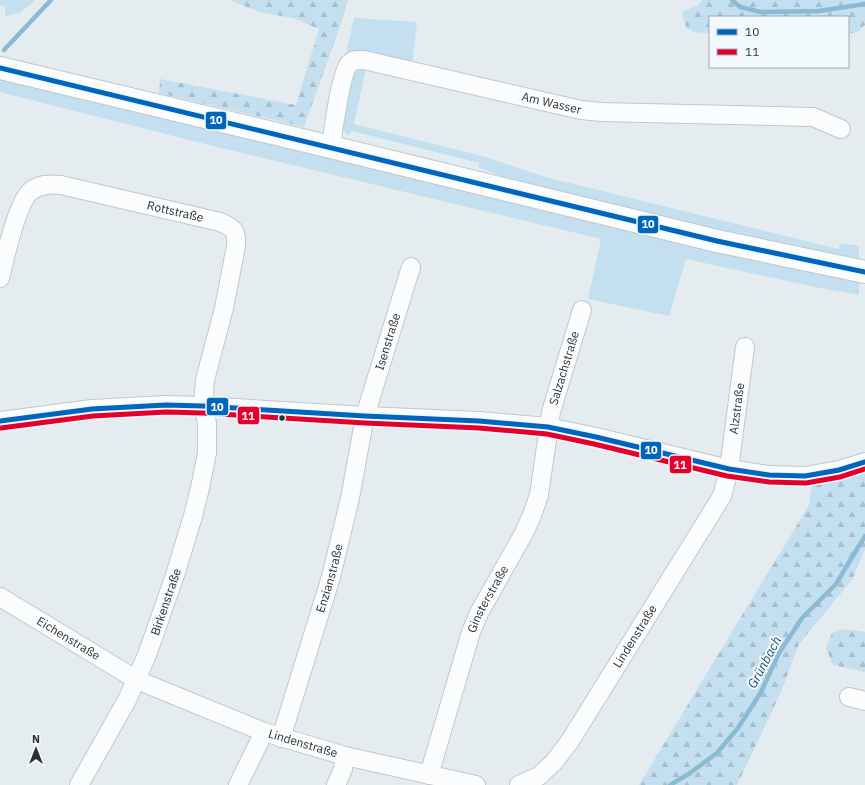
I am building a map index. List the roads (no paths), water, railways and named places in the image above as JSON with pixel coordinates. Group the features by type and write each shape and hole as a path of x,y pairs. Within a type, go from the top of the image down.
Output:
{"main road":[{"path":"0,68 717,241 865,272"}],"street":[{"name":"Am Wasser","path":"331,147 342,84 348,64 354,60 364,60 581,110 602,112 813,117 841,129"},
{"name":"Rottstraße","path":"0,278 12,232 26,196 31,191 43,184 68,187 220,222 230,226 235,230 237,236 236,246 224,308 205,380 203,406"},
{"name":"Isenstraße","path":"365,416 411,267"},
{"name":"Salzachstraße","path":"548,427 551,412 582,310"},
{"name":"Alzstraße","path":"729,469 745,347"},
{"path":"0,421 92,409 166,405 203,406 486,422 548,427 729,469 769,476 806,476 839,470 865,462"},
{"name":"Birkenstraße","path":"79,785 137,680 175,575 200,488 207,454 206,423 203,406"},
{"name":"Enzianstraße","path":"281,738 331,577 350,498 365,416"},
{"name":"Ginsterstraße","path":"431,778 471,632 524,533 539,495 548,427"},
{"name":"Lindenstraße","path":"519,785 539,776 554,762 570,741 722,496 729,469"},
{"name":"Eichenstraße","path":"0,597 137,680"},
{"name":"Lindenstraße","path":"137,680 281,738 431,778 476,785"},
{"path":"238,785 264,732"},
{"path":"336,785 343,769 345,756"}],"waterway":[{"path":"4,50 51,0"},
{"path":"732,0 740,7 761,12 819,11 865,4"},
{"name":"Grünbach","path":"670,785 690,773 717,753 738,728 761,692 779,653 802,618 836,584 865,536"}]}
